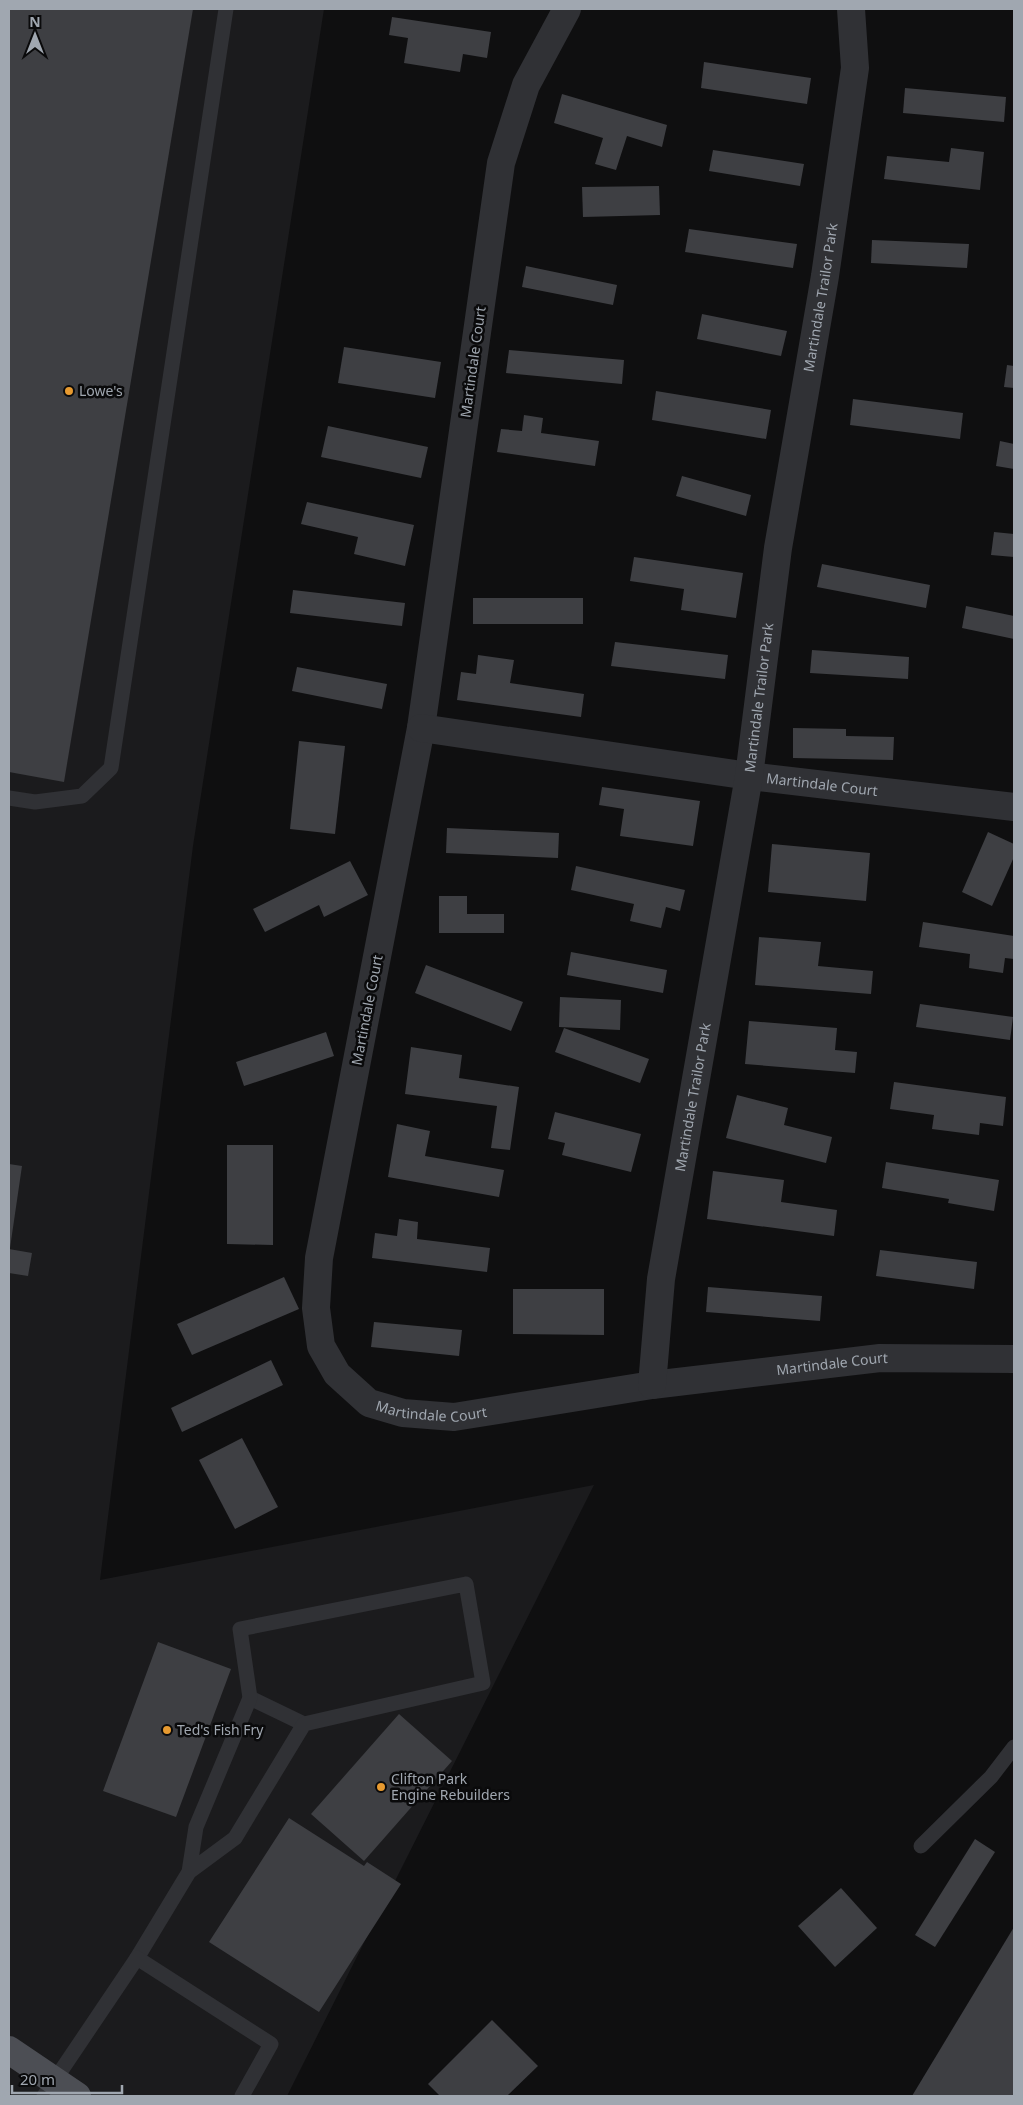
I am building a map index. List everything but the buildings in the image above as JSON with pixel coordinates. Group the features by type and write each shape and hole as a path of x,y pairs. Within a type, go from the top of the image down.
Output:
{"main road":[{"path":"9,2050 48,2089 77,2096"}],"street":[{"name":"Martindale Court","path":"567,9 526,85 502,163 422,728 319,1258 316,1308 321,1346 337,1374 369,1403 403,1413 454,1417 652,1385 880,1358 1014,1359"},
{"name":"Martindale Trailor Park","path":"652,1385 661,1279 749,776 778,548 825,276 855,68 851,9"},
{"name":"Martindale Court","path":"422,728 749,776 1014,807"}],"lane":[{"path":"9,798 35,802 82,796 111,768 226,9"},
{"path":"48,2089 137,1958 189,1872 196,1827 250,1698 240,1629 466,1584 483,1683 304,1724 250,1698"},
{"path":"189,1872 236,1838 304,1724"},
{"path":"921,1846 991,1777 1014,1747"},
{"path":"137,1958 271,2044 242,2096"}],"shaded area":[{"path":"9,9 324,9 193,846 100,1580 594,1485 287,2096 9,2096"}],"place":[{"name":"Lowe's","path":"69,391"},
{"name":"Ted's Fish Fry","path":"167,1730"},
{"name":"Clifton Park Engine Rebuilders","path":"381,1787"}]}
